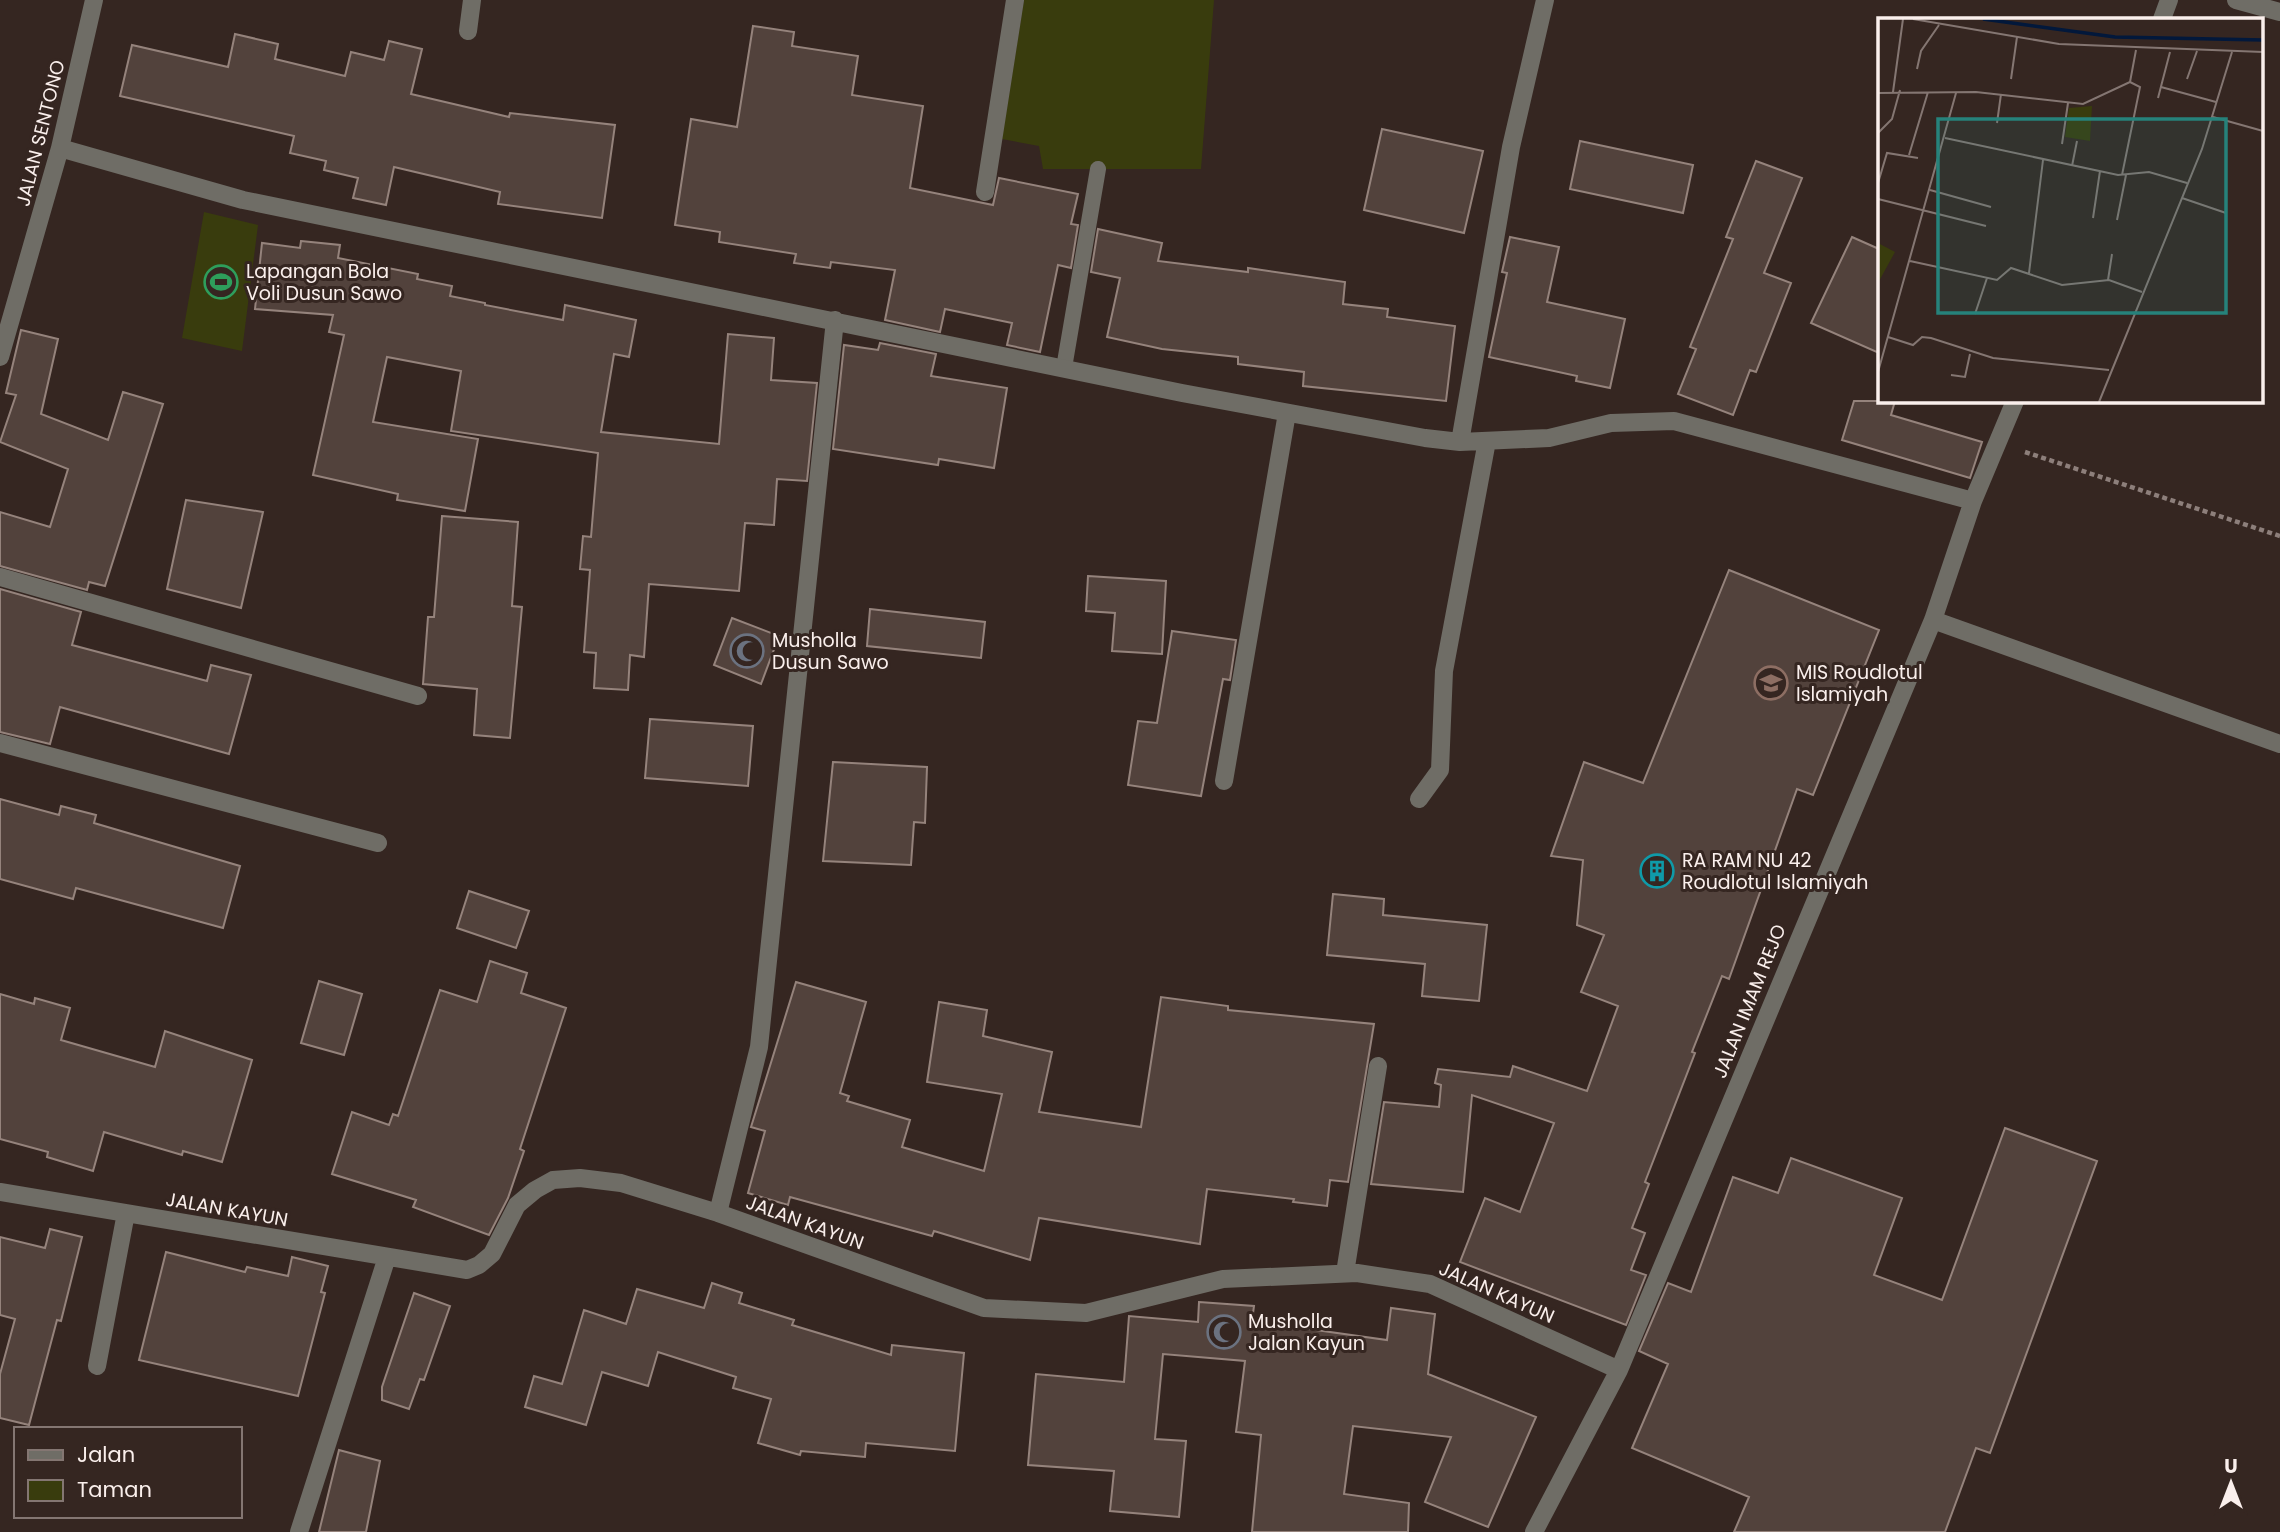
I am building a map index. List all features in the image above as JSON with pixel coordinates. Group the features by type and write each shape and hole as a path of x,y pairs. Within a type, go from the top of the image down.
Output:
{"street":[{"name":"JALAN SENTONO","path":"0,357 60,148 94,0"},
{"path":"468,31 472,0"},
{"path":"985,192 1015,0"},
{"path":"1460,442 1511,147 1545,0"},
{"path":"2162,18 2169,0"},
{"path":"2236,0 2280,12"},
{"path":"60,148 243,200 1287,413 1460,442 1549,438 1639,420 1674,421 1973,501"},
{"path":"718,1213 759,1048 835,320"},
{"name":"JALAN IMAM REJO","path":"1534,1532 1619,1370 1933,620 1973,501 2015,402"},
{"path":"1224,780 1287,413"},
{"path":"1419,799 1440,771 1444,671 1487,441"},
{"path":"0,577 418,696"},
{"path":"1933,620 2280,744"},
{"path":"0,743 378,843"},
{"path":"1345,1273 1378,1066"},
{"name":"JALAN KAYUN","path":"0,1192 467,1270 479,1265 492,1254 517,1205 553,1180 580,1178 621,1183 718,1213 984,1308 1086,1313 1223,1279 1345,1273 1430,1284 1619,1370"},
{"path":"97,1366 125,1213"},
{"path":"299,1532 387,1257"}],"lane":[{"path":"1064,368 1098,169"}],"path":[{"path":"1997,443 2280,536"}],"green space":[{"path":"1024,0 1214,0 1201,169 1043,169 1039,146 1002,139"},
{"name":"Lapangan Bola Voli Dusun Sawo","path":"204,212 258,225 242,351 182,338"}],"building":[{"path":"753,26 794,32 792,46 858,56 852,95 923,106 910,188 993,205 999,178 1078,194 1071,224 1078,225 1071,268 1058,265 1040,352 1007,345 1012,323 945,309 940,332 885,320 895,270 831,262 830,268 794,263 796,254 719,242 720,232 675,225 691,119 737,127"},
{"path":"235,34 278,44 275,59 345,76 351,52 384,60 389,41 422,49 411,94 509,117 510,113 615,125 602,218 498,204 500,192 394,167 386,205 353,198 358,178 324,170 326,161 290,153 294,136 120,96 132,45 228,67"},
{"path":"1382,129 1483,151 1464,233 1364,210"},
{"path":"1580,141 1693,165 1683,213 1570,189"},
{"path":"1756,161 1802,178 1764,273 1791,283 1756,372 1750,370 1733,415 1678,394 1696,349 1690,347 1733,239 1726,237"},
{"path":"1098,229 1162,243 1158,261 1248,272 1248,268 1345,282 1343,304 1388,309 1387,317 1455,326 1446,401 1303,386 1304,372 1238,364 1238,357 1162,349 1107,337 1120,278 1091,272"},
{"path":"1510,237 1559,247 1547,302 1625,319 1610,388 1576,381 1577,376 1489,357 1507,273 1502,272"},
{"path":"1852,237 1878,249 1878,353 1811,323"},
{"path":"301,241 340,245 338,258 418,274 417,279 452,286 450,296 485,305 563,320 565,305 636,320 629,357 614,354 601,432 719,444 728,334 774,338 771,380 817,383 807,481 777,479 774,525 745,523 739,591 649,584 644,657 630,655 628,690 594,688 596,653 584,652 590,570 580,569 583,536 591,537 598,453 451,431 461,371 387,357 373,422 478,439 465,511 397,500 398,494 313,475 344,335 329,332 333,315 255,309 262,243 300,248"},
{"path":"21,330 58,339 41,414 108,440 123,392 163,404 105,586 89,582 87,590 0,566 0,512 50,527 68,469 0,442 16,395 6,393"},
{"path":"880,343 936,354 931,376 1007,388 994,468 939,459 938,465 833,449 844,345 878,350"},
{"path":"1854,401 1878,401 1895,402 1891,415 1982,442 1970,478 1842,440"},
{"path":"186,500 263,512 241,608 167,589"},
{"path":"442,516 518,522 512,606 522,607 510,738 474,735 477,689 423,684 428,617 434,617"},
{"path":"1729,570 1879,630 1813,795 1797,789 1729,979 1722,976 1692,1052 1695,1053 1645,1182 1649,1184 1632,1228 1645,1233 1631,1270 1646,1275 1626,1325 1460,1262 1485,1198 1520,1212 1554,1123 1472,1095 1463,1192 1371,1184 1384,1102 1439,1107 1441,1085 1435,1083 1438,1069 1510,1077 1513,1066 1587,1091 1618,1006 1581,992 1604,935 1577,925 1583,860 1551,856 1584,762 1643,783"},
{"path":"1088,576 1166,581 1162,654 1112,651 1115,613 1086,611"},
{"path":"0,589 81,612 72,645 207,681 211,665 251,675 229,754 60,707 50,744 0,732"},
{"path":"870,609 985,622 981,658 867,646"},
{"name":"Musholla Dusun Sawo","path":"732,618 779,636 761,684 714,665"},
{"path":"1172,631 1236,640 1230,680 1223,679 1201,796 1128,785 1138,721 1157,723"},
{"path":"650,719 753,726 748,786 645,778"},
{"path":"833,762 927,767 925,823 914,822 911,865 823,861"},
{"path":"0,799 59,815 61,806 96,815 94,823 240,866 223,928 76,888 73,899 0,879"},
{"path":"469,891 529,911 516,948 457,928"},
{"path":"1333,894 1384,899 1383,915 1487,925 1479,1001 1422,996 1425,964 1327,955"},
{"path":"490,961 527,973 521,993 566,1008 520,1149 524,1151 508,1198 489,1235 413,1207 416,1200 332,1174 352,1112 389,1125 393,1114 398,1116 440,990 477,1002"},
{"path":"319,981 362,994 344,1055 301,1043"},
{"path":"796,982 866,1002 840,1093 849,1096 847,1101 910,1120 902,1147 984,1171 1002,1094 927,1082 939,1002 987,1010 983,1036 1052,1052 1039,1112 1141,1127 1161,997 1228,1006 1228,1010 1374,1024 1348,1182 1330,1180 1327,1206 1293,1202 1294,1199 1207,1189 1200,1244 1039,1218 1030,1260 934,1231 932,1236 790,1197 788,1205 748,1193 765,1131 751,1127"},
{"path":"0,994 34,1004 35,998 70,1008 61,1040 155,1067 165,1031 252,1060 222,1162 183,1151 182,1155 104,1132 93,1171 47,1157 48,1152 0,1139"},
{"path":"2005,1128 2097,1161 1990,1453 1976,1448 1945,1532 1734,1532 1749,1497 1632,1448 1668,1364 1639,1351 1668,1283 1691,1292 1733,1177 1778,1193 1791,1158 1902,1198 1874,1275 1942,1300"},
{"path":"50,1229 82,1237 61,1321 57,1320 29,1425 0,1418 0,1374 15,1319 0,1315 0,1237 45,1248"},
{"path":"166,1252 245,1272 247,1267 288,1276 292,1257 328,1266 321,1292 325,1293 298,1396 139,1360"},
{"path":"712,1283 742,1293 739,1303 794,1320 792,1325 891,1355 892,1345 964,1353 955,1451 866,1443 865,1457 801,1451 800,1455 758,1443 771,1399 733,1388 736,1377 658,1352 648,1386 602,1372 586,1425 525,1407 534,1376 562,1384 584,1310 626,1324 637,1289 704,1308"},
{"path":"414,1293 450,1306 424,1380 420,1379 409,1409 382,1400 382,1387"},
{"path":"1199,1302 1254,1306 1252,1321 1387,1340 1391,1308 1435,1314 1428,1374 1536,1417 1488,1527 1425,1502 1451,1437 1353,1426 1344,1494 1409,1503 1408,1532 1252,1532 1261,1435 1236,1432 1245,1361 1163,1354 1155,1439 1186,1441 1179,1517 1110,1511 1114,1471 1028,1465 1036,1374 1124,1382 1129,1316 1198,1322"},
{"path":"339,1450 380,1461 366,1532 319,1532"}],"place":[{"name":"Lapangan Bola Voli Dusun Sawo","path":"221,282"},
{"name":"Musholla Dusun Sawo","path":"747,651"},
{"name":"MIS Roudlotul Islamiyah","path":"1771,683"},
{"name":"RA RAM NU 42 Roudlotul Islamiyah","path":"1657,871"},
{"name":"Musholla Jalan Kayun","path":"1224,1332"}]}
